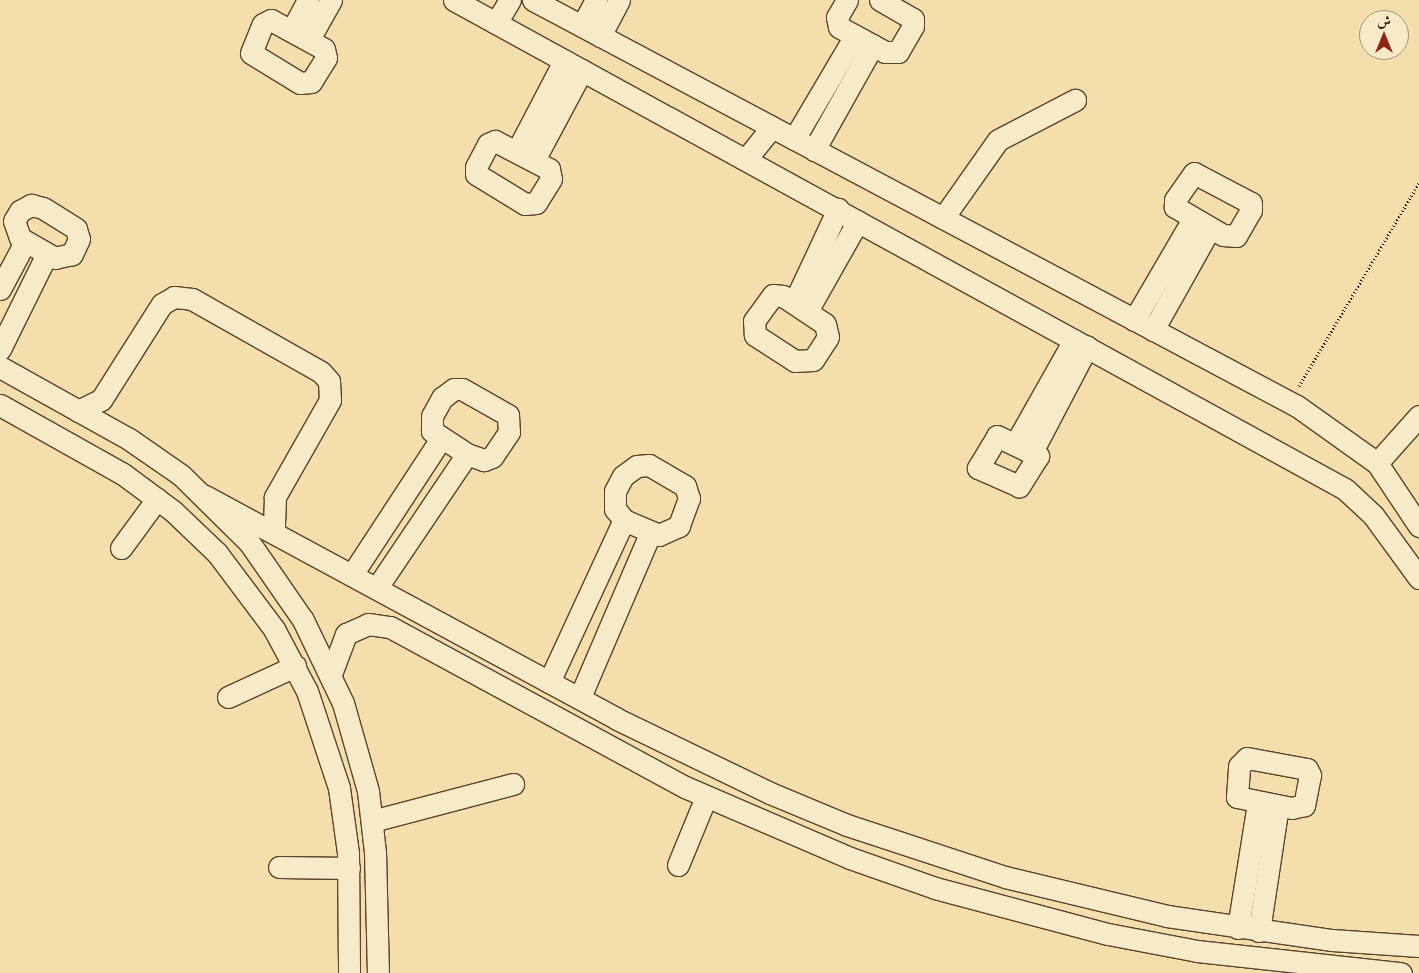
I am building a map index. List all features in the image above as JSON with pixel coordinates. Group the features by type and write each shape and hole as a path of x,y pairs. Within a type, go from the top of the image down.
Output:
{"street":[{"path":"308,0 300,35 331,0"},
{"path":"454,0 838,209 858,222 1345,489 1373,515 1419,578"},
{"path":"496,23 510,0"},
{"path":"533,0 1297,406 1377,463 1419,526"},
{"path":"591,31 596,0"},
{"path":"591,31 619,0"},
{"path":"847,0 838,24 889,53 898,52 913,26 910,17 880,0"},
{"path":"794,139 864,40"},
{"path":"814,150 864,40"},
{"path":"525,155 573,65"},
{"path":"943,218 998,140 1075,100"},
{"path":"746,159 772,127"},
{"path":"25,207 43,208 72,225 79,239 76,250 61,258 47,254 25,242 16,233 14,222 25,207"},
{"path":"838,209 801,307 858,222"},
{"path":"1134,320 1202,223 1153,330"},
{"path":"0,289 25,242"},
{"path":"0,349 47,254"},
{"path":"78,411 101,400 162,304 174,297 192,299 321,372 329,381 330,400 275,497 274,531"},
{"path":"1024,447 1081,344"},
{"path":"0,368 156,456 205,496 269,568 331,674 353,732 372,821 378,973"},
{"path":"454,389 462,389 508,415 510,432 499,452 484,460 467,454 440,440 432,430 432,416 442,398 454,389"},
{"path":"0,405 117,470 158,498 196,531 236,576 295,666 331,757 345,820 349,868 349,973"},
{"path":"1377,463 1419,416"},
{"path":"353,573 440,440"},
{"path":"378,586 467,454"},
{"path":"649,464 685,486 689,498 679,526 670,532 650,534 624,520 615,509 615,491 629,470 649,464"},
{"path":"205,496 378,586 617,719 770,793 925,853 1086,898 1248,929 1419,946"},
{"path":"121,548 158,498"},
{"path":"549,682 624,520"},
{"path":"580,697 650,534"},
{"path":"331,674 346,634 368,624 390,627 606,746 706,797 850,858 1021,913 1197,951 1401,973"},
{"path":"228,697 295,666"},
{"path":"606,746 617,719"},
{"path":"372,821 513,784"},
{"path":"678,865 706,797"},
{"path":"1248,929 1268,804"},
{"path":"279,867 349,868"}],"path":[{"path":"1298,387 1419,184"}]}
